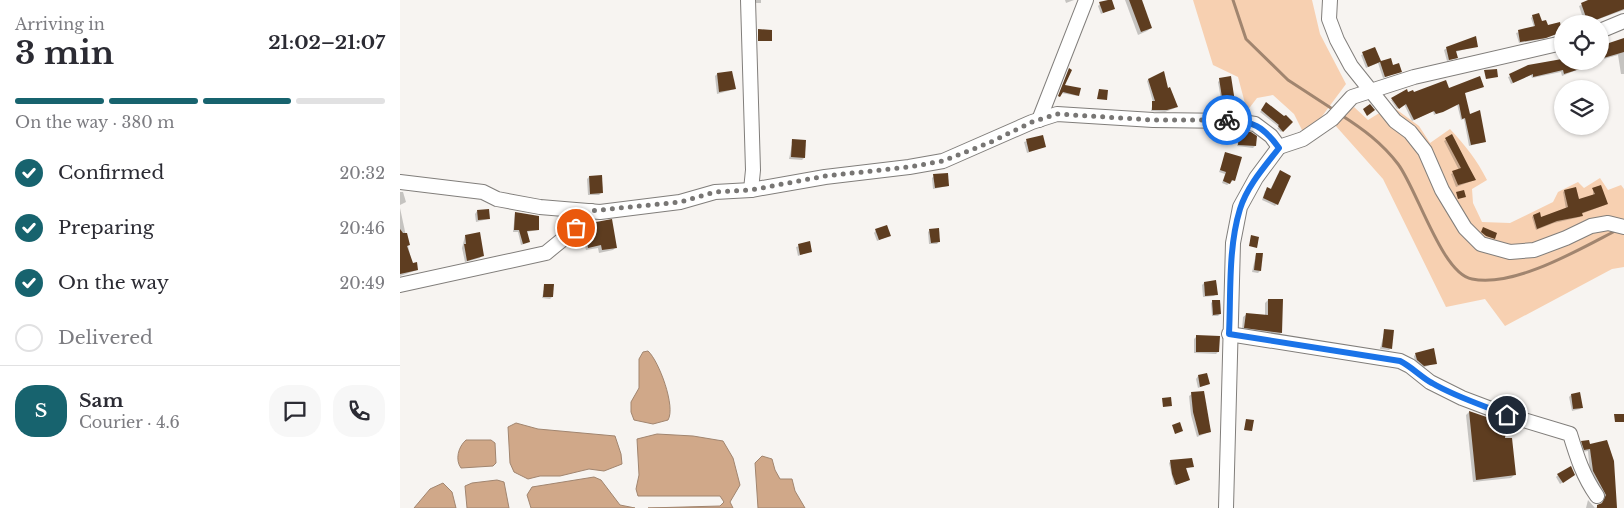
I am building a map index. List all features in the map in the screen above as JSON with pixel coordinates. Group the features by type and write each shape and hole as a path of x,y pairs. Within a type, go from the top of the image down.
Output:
{"street":[{"path":"748,0 753,170 751,190"},
{"path":"1039,120 1086,0"},
{"path":"1330,0 1329,19 1337,40 1351,66 1395,121 1415,138 1424,151 1442,190 1465,228 1481,244 1510,252 1534,250 1591,226 1608,223 1624,227"},
{"path":"1609,27 1624,21"},
{"path":"1226,508 1229,334 1233,243 1240,207 1256,178 1279,148 1303,139 1332,119 1352,97 1414,77 1554,46"},
{"path":"400,182 483,192 497,199 540,207 590,211 680,202 715,192 751,190 825,176 909,167 943,161 1057,114 1153,120 1236,121 1255,124 1271,136 1279,148"},
{"path":"400,285 546,253 584,222 590,211"},
{"path":"1229,334 1400,361 1410,366 1430,382 1462,398 1507,415 1570,434 1579,464 1597,496"}],"shaded area":[{"path":"1193,0 1312,0 1320,34 1346,84 1320,119 1304,134 1294,114 1273,95 1257,98 1247,111 1238,77 1213,65"},
{"path":"1386,97 1389,104 1419,126 1430,143 1450,129 1461,141 1487,180 1472,189 1473,203 1482,222 1510,223 1553,202 1558,192 1578,182 1584,188 1600,178 1608,190 1621,185 1624,189 1624,267 1612,269 1505,326 1485,299 1446,307 1383,179 1334,124 1354,107 1368,120 1381,112"},
{"path":"648,351 657,364 665,384 670,405 668,420 653,424 634,420 631,412 631,402 639,388 639,359 643,352"},
{"path":"516,423 538,429 615,436 622,464 604,471 589,469 560,476 540,476 528,479 514,472 510,463 508,427"},
{"path":"657,434 693,436 723,441 733,458 740,485 730,502 733,508 648,508 720,506 724,502 720,496 638,496 636,489 639,475 637,439"},
{"path":"466,440 491,440 495,443 496,463 493,466 461,468 458,454"},
{"path":"762,456 772,459 780,479 792,479 795,491 805,508 758,508 755,463"},
{"path":"594,477 601,480 620,505 635,508 531,508 527,495 532,487"},
{"path":"497,480 504,482 509,508 467,508 465,486 472,483"},
{"path":"443,483 452,492 456,508 414,508 430,489"}],"building":[{"path":"1112,0 1115,9 1103,13 1099,2"},
{"path":"1129,0 1142,0 1152,28 1141,32"},
{"path":"1588,0 1624,0 1624,9 1609,15 1585,15 1581,3"},
{"path":"1539,13 1542,21 1546,20 1548,25 1554,24 1554,35 1520,42 1518,30 1535,26 1532,15"},
{"path":"758,29 772,30 772,41 758,41"},
{"path":"1476,36 1478,47 1456,51 1458,58 1449,60 1446,47"},
{"path":"1624,38 1624,52 1609,56 1609,43"},
{"path":"1375,47 1381,61 1391,58 1393,65 1399,63 1402,72 1385,77 1380,62 1368,67 1362,52"},
{"path":"1554,60 1554,70 1563,70 1533,77 1533,74 1513,83 1509,74 1528,65"},
{"path":"1069,68 1072,70 1065,85 1081,88 1079,96 1063,92 1060,97 1058,96"},
{"path":"1497,69 1498,77 1486,79 1484,70"},
{"path":"1563,70 1577,70 1564,74"},
{"path":"732,71 736,89 719,92 717,73"},
{"path":"1164,71 1168,88 1170,87 1178,107 1167,110 1152,110 1152,101 1155,101 1148,79"},
{"path":"1231,76 1235,102 1223,104 1219,78"},
{"path":"1480,76 1484,87 1465,93 1470,114 1480,110 1486,142 1471,145 1465,118 1462,119 1459,104 1443,112 1436,114 1434,111 1414,120 1406,104 1399,109 1391,98 1407,89 1408,92 1413,90 1414,92 1446,80 1449,88"},
{"path":"1099,89 1108,90 1107,100 1097,99"},
{"path":"1266,102 1293,122 1283,132 1279,125 1261,110"},
{"path":"1370,104 1375,110 1367,116 1363,109"},
{"path":"1239,131 1251,132 1257,136 1256,146 1238,145"},
{"path":"1452,134 1476,180 1458,185 1452,171 1461,168 1445,138"},
{"path":"1043,135 1046,147 1029,152 1026,139"},
{"path":"792,139 806,140 805,158 791,157"},
{"path":"1225,152 1242,157 1235,181 1232,180 1230,184 1223,181 1226,172 1220,170"},
{"path":"1280,170 1291,176 1278,205 1263,198 1267,187 1271,189"},
{"path":"948,173 949,186 935,188 933,174"},
{"path":"602,175 603,193 590,194 589,176"},
{"path":"1601,185 1608,204 1582,213 1583,216 1557,221 1537,229 1533,215 1540,212 1541,217 1568,207 1564,190 1576,187 1579,199 1595,194 1592,188"},
{"path":"1464,190 1466,197 1458,199 1456,192"},
{"path":"489,209 490,219 478,220 477,210"},
{"path":"515,212 539,216 539,230 527,231 530,242 523,244 519,230 514,230"},
{"path":"612,219 617,248 602,250 601,245 588,248 585,232 597,228 596,222"},
{"path":"887,225 891,236 879,240 875,229"},
{"path":"1483,227 1497,233 1495,239 1481,232"},
{"path":"939,228 940,242 931,243 929,229"},
{"path":"400,229 403,233 407,233 410,245 407,246 413,263 417,262 418,270 400,274"},
{"path":"480,232 484,256 467,261 464,244 466,244 465,235"},
{"path":"1251,235 1259,237 1257,248 1249,246"},
{"path":"810,241 812,252 800,255 798,244"},
{"path":"1256,253 1263,253 1261,271 1254,270"},
{"path":"1216,280 1218,295 1205,296 1204,282"},
{"path":"544,284 554,284 553,297 543,297"},
{"path":"1268,299 1283,299 1282,333 1244,328 1246,313 1268,315"},
{"path":"1212,300 1220,300 1221,314 1213,315"},
{"path":"1384,329 1394,330 1392,349 1382,347"},
{"path":"1196,335 1220,336 1219,352 1196,352"},
{"path":"1434,348 1437,364 1424,366 1417,360 1415,353"},
{"path":"1207,373 1210,384 1200,387 1198,375"},
{"path":"1204,391 1211,432 1199,435 1193,412 1191,392"},
{"path":"1580,392 1583,408 1573,409 1571,394"},
{"path":"1171,397 1172,406 1163,407 1162,398"},
{"path":"1469,411 1507,424 1505,438 1512,438 1516,475 1476,480"},
{"path":"1614,414 1624,414 1624,422 1615,422"},
{"path":"1246,419 1254,420 1252,431 1244,430"},
{"path":"1180,422 1183,431 1175,434 1172,425"},
{"path":"1589,440 1590,444 1607,440 1614,461 1617,508 1597,508 1597,505 1602,503 1606,495 1593,471 1590,449 1584,450 1581,441"},
{"path":"1192,458 1194,467 1186,468 1190,480 1176,485 1170,460"},
{"path":"1571,466 1575,475 1563,483 1557,474"}],"waterway":[{"path":"1233,0 1246,39 1288,80 1334,110"},
{"path":"1341,115 1372,137 1398,164 1440,247 1461,274 1472,279 1507,278 1527,272 1566,256 1617,230"}],"way so far":[{"path":"576,228 584,222 590,211 600,212 680,202 715,192 751,190 825,176 909,167 943,161 991,142 1032,122 1057,114 1153,120 1227,120"}],"route":[{"path":"1227,120 1255,124 1271,136 1279,148 1256,178 1240,207 1233,243 1229,334 1400,361 1410,366 1430,382 1462,398 1507,415"}]}
